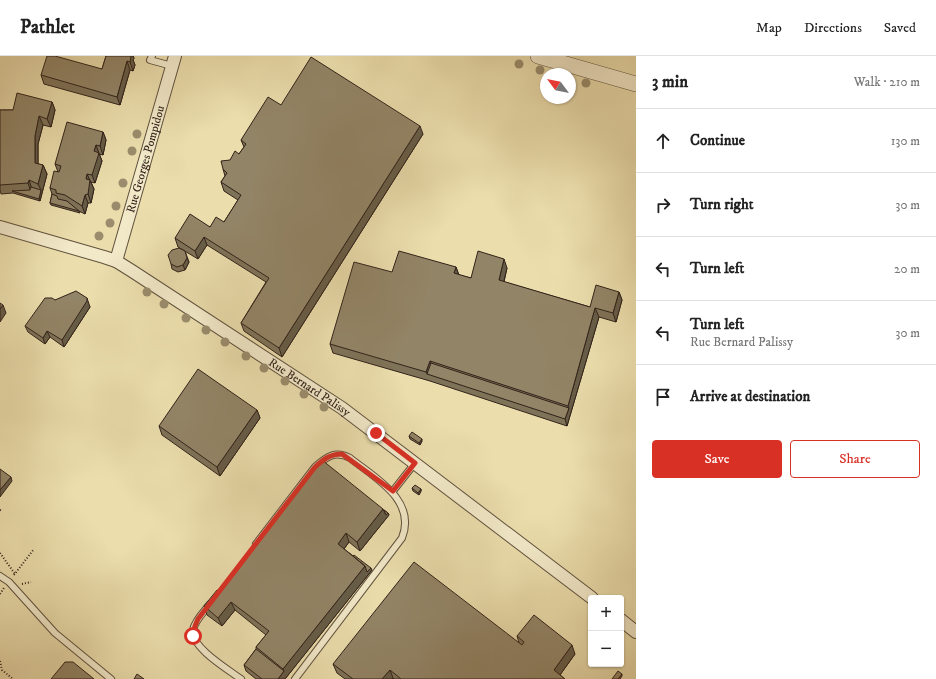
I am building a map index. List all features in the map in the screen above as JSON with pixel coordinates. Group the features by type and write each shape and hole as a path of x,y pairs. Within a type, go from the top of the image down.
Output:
{"street":[{"path":"538,56 636,84"},
{"name":"Rue Georges Pompidou","path":"116,261 173,61"},
{"name":"Rue Bernard Palissy","path":"0,227 116,261 342,408 588,595"},
{"path":"624,622 636,632"}],"lane":[{"path":"152,56 150,60 173,61"},
{"path":"252,550 315,467 326,457 335,454 342,454 393,491 400,501 406,519 406,529 402,538 295,679"},
{"path":"393,491 415,463"},
{"path":"0,576 9,582 55,633 111,679"},
{"path":"213,600 195,626 193,636 199,646 241,679"}],"path":[{"path":"0,594 34,549"},
{"path":"0,553 15,574"},
{"path":"0,661 2,670 13,679"}],"building":[{"path":"47,56 55,56 102,69 106,56 131,56 130,62 127,61 117,97 41,75"},
{"path":"311,57 420,126 279,348 241,323 269,278 204,237 195,251 175,238 190,214 210,227 216,217 224,222 241,195 221,182 227,173 223,169 221,161 230,160 235,151 239,154 246,144 241,140 268,97 281,105"},
{"path":"17,93 52,102 47,119 39,116 35,136 35,163 43,165 38,184 29,180 28,183 0,185 0,110 13,110"},
{"path":"67,122 103,132 100,146 96,145 94,151 99,153 92,175 87,174 86,179 90,180 88,194 85,195 82,206 65,195 56,193 56,190 50,188 54,171 59,172 61,166 55,164"},
{"path":"31,187 41,190 39,199 12,191 30,190"},
{"path":"52,194 57,196 58,199 67,201 79,211 50,203"},
{"path":"179,248 185,251 187,258 183,265 177,267 171,264 168,255 172,250"},
{"path":"399,251 456,267 454,273 471,278 478,251 504,259 499,280 590,307 596,285 619,292 613,313 595,308 568,406 430,361 426,372 330,344 354,262 392,272"},
{"path":"76,291 87,298 87,301 62,340 47,331 43,338 25,326 45,298 52,298 55,300"},
{"path":"431,363 569,408 565,419 427,374"},
{"path":"198,369 257,410 217,467 159,426"},
{"path":"412,432 422,439 419,443 409,436"},
{"path":"322,460 383,509 357,542 346,533 338,544 365,566 283,669 256,647 269,631 231,602 218,618 204,606 217,590 219,591"},
{"path":"0,469 11,477 0,490"},
{"path":"415,485 421,489 418,493 412,488"},
{"path":"354,555 371,568 367,572 365,566 353,556"},
{"path":"414,562 522,645 524,642 517,636 534,615 572,645 554,670 565,679 401,679 390,670 382,679 353,679 333,664"},
{"path":"256,649 284,671 278,679 262,679 244,665"},
{"path":"65,662 73,662 94,679 51,679"},
{"path":"618,671 622,674 618,679 612,679"},
{"path":"137,674 144,679 134,679"}],"route":[{"path":"193,636 193,631 198,619 315,467 326,457 335,454 342,454 350,458 393,491 415,463 376,433"}]}
